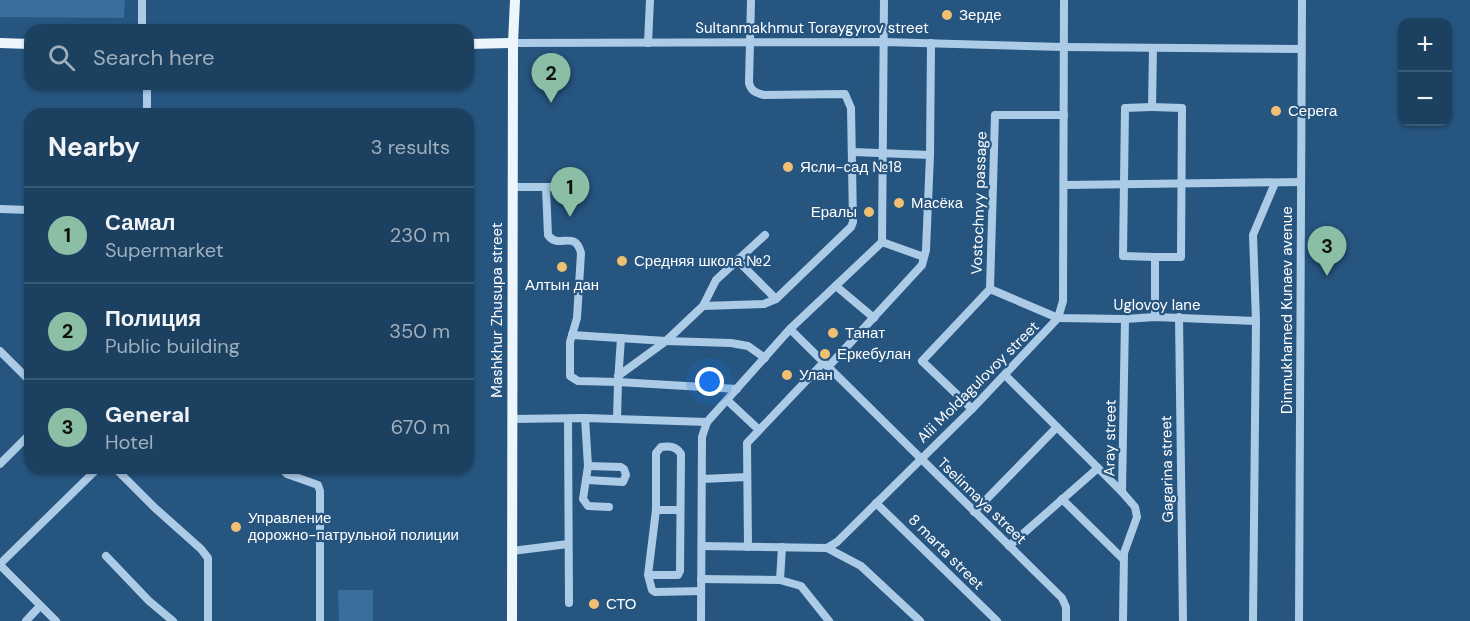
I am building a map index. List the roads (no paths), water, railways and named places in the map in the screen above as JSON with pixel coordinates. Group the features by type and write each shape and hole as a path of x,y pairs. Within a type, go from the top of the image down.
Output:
{"main road":[{"name":"Mashkhur Zhusupa street","path":"512,621 515,0"},
{"path":"0,43 24,44"},
{"name":"Sultanmakhmut Toraygyrov street","path":"474,44 513,44"}],"street":[{"path":"142,0 142,24"},
{"path":"648,43 650,0"},
{"path":"703,306 764,304 776,299 851,227 853,222 851,108 845,94 764,95 751,89 749,43 751,0"},
{"path":"701,621 702,436 707,422 790,330 882,242 884,0"},
{"name":"Alii Moldagulovoy street","path":"827,548 837,542 972,409 1058,318 1064,301 1064,0"},
{"name":"Dinmukhamed Kunaev avenue","path":"1299,621 1302,0"},
{"name":"Sultanmakhmut Toraygyrov street","path":"513,44 884,42 1063,47 1300,49"},
{"path":"748,547 747,443 758,429 874,318 922,264 926,250 930,155 931,44"},
{"path":"1152,107 1153,48"},
{"path":"147,90 147,108"},
{"path":"1125,108 1182,108 1181,184 1181,257 1123,256 1125,108"},
{"name":"Vostochnyy passage","path":"972,409 922,360 990,289 995,115 1064,115"},
{"path":"853,152 930,155"},
{"path":"1065,185 1300,182"},
{"path":"1252,621 1256,321 1253,235 1275,183"},
{"path":"513,187 572,187"},
{"path":"546,188 551,240 575,242 581,253 577,318 572,335 570,375 573,379 618,379 737,389"},
{"path":"0,209 24,210"},
{"path":"618,379 666,341 703,306 716,280 765,235"},
{"path":"882,242 924,257"},
{"path":"1155,257 1155,317"},
{"path":"737,260 776,299"},
{"path":"836,286 874,318"},
{"name":"Vostochnyy passage","path":"990,289 1058,318"},
{"name":"Uglovoy lane","path":"1058,318 1179,317 1256,321"},
{"name":"Gagarina street","path":"1179,317 1183,621"},
{"name":"Aray street","path":"1123,621 1123,559 1137,517 1135,507 1122,492 1125,319"},
{"name":"Tselinnaya street","path":"790,330 1062,598 1066,607 1066,621"},
{"path":"572,335 731,343 748,346 765,358"},
{"path":"617,419 621,338"},
{"path":"0,351 24,375"},
{"path":"1005,375 1122,492"},
{"path":"727,400 758,429"},
{"path":"512,419 585,418 707,422"},
{"path":"585,418 588,466 583,499 588,506 609,507"},
{"path":"568,419 569,603"},
{"path":"974,512 1057,427"},
{"path":"0,464 24,440"},
{"path":"648,575 674,576 680,571 681,454 678,449 671,446 661,447 656,453 656,510 648,575 652,590 655,592 701,591"},
{"path":"587,480 623,482 626,475 621,467 588,466"},
{"path":"1009,546 1098,468"},
{"path":"56,621 0,564 92,474"},
{"path":"121,474 208,558 208,621"},
{"path":"287,474 318,485 320,491 320,621"},
{"path":"702,479 747,477"},
{"path":"1062,499 1123,559"},
{"name":"8 marta street","path":"876,502 997,621"},
{"path":"656,510 680,510"},
{"path":"512,551 568,544"},
{"path":"702,546 827,548 861,566 920,621"},
{"path":"780,580 782,547"},
{"path":"106,556 149,601 173,621"},
{"path":"701,579 780,580 801,586 829,621"},
{"path":"26,621 40,606"}],"place":[{"name":"Зерде","path":"947,15"},
{"name":"Полиция","path":"551,103"},
{"name":"Серега","path":"1276,111"},
{"name":"Ясли-сад №18","path":"788,167"},
{"name":"Масёка","path":"899,203"},
{"name":"Ералы","path":"869,212"},
{"name":"Самал","path":"570,217"},
{"name":"Средняя школа №2","path":"622,261"},
{"name":"Алтын дан","path":"562,267"},
{"name":"General","path":"1327,276"},
{"name":"Танат","path":"833,333"},
{"name":"Еркебулан","path":"825,354"},
{"name":"Улан","path":"787,375"},
{"name":"Управление дорожно-патрульной полиции","path":"236,527"},
{"name":"СТО","path":"594,604"}]}
